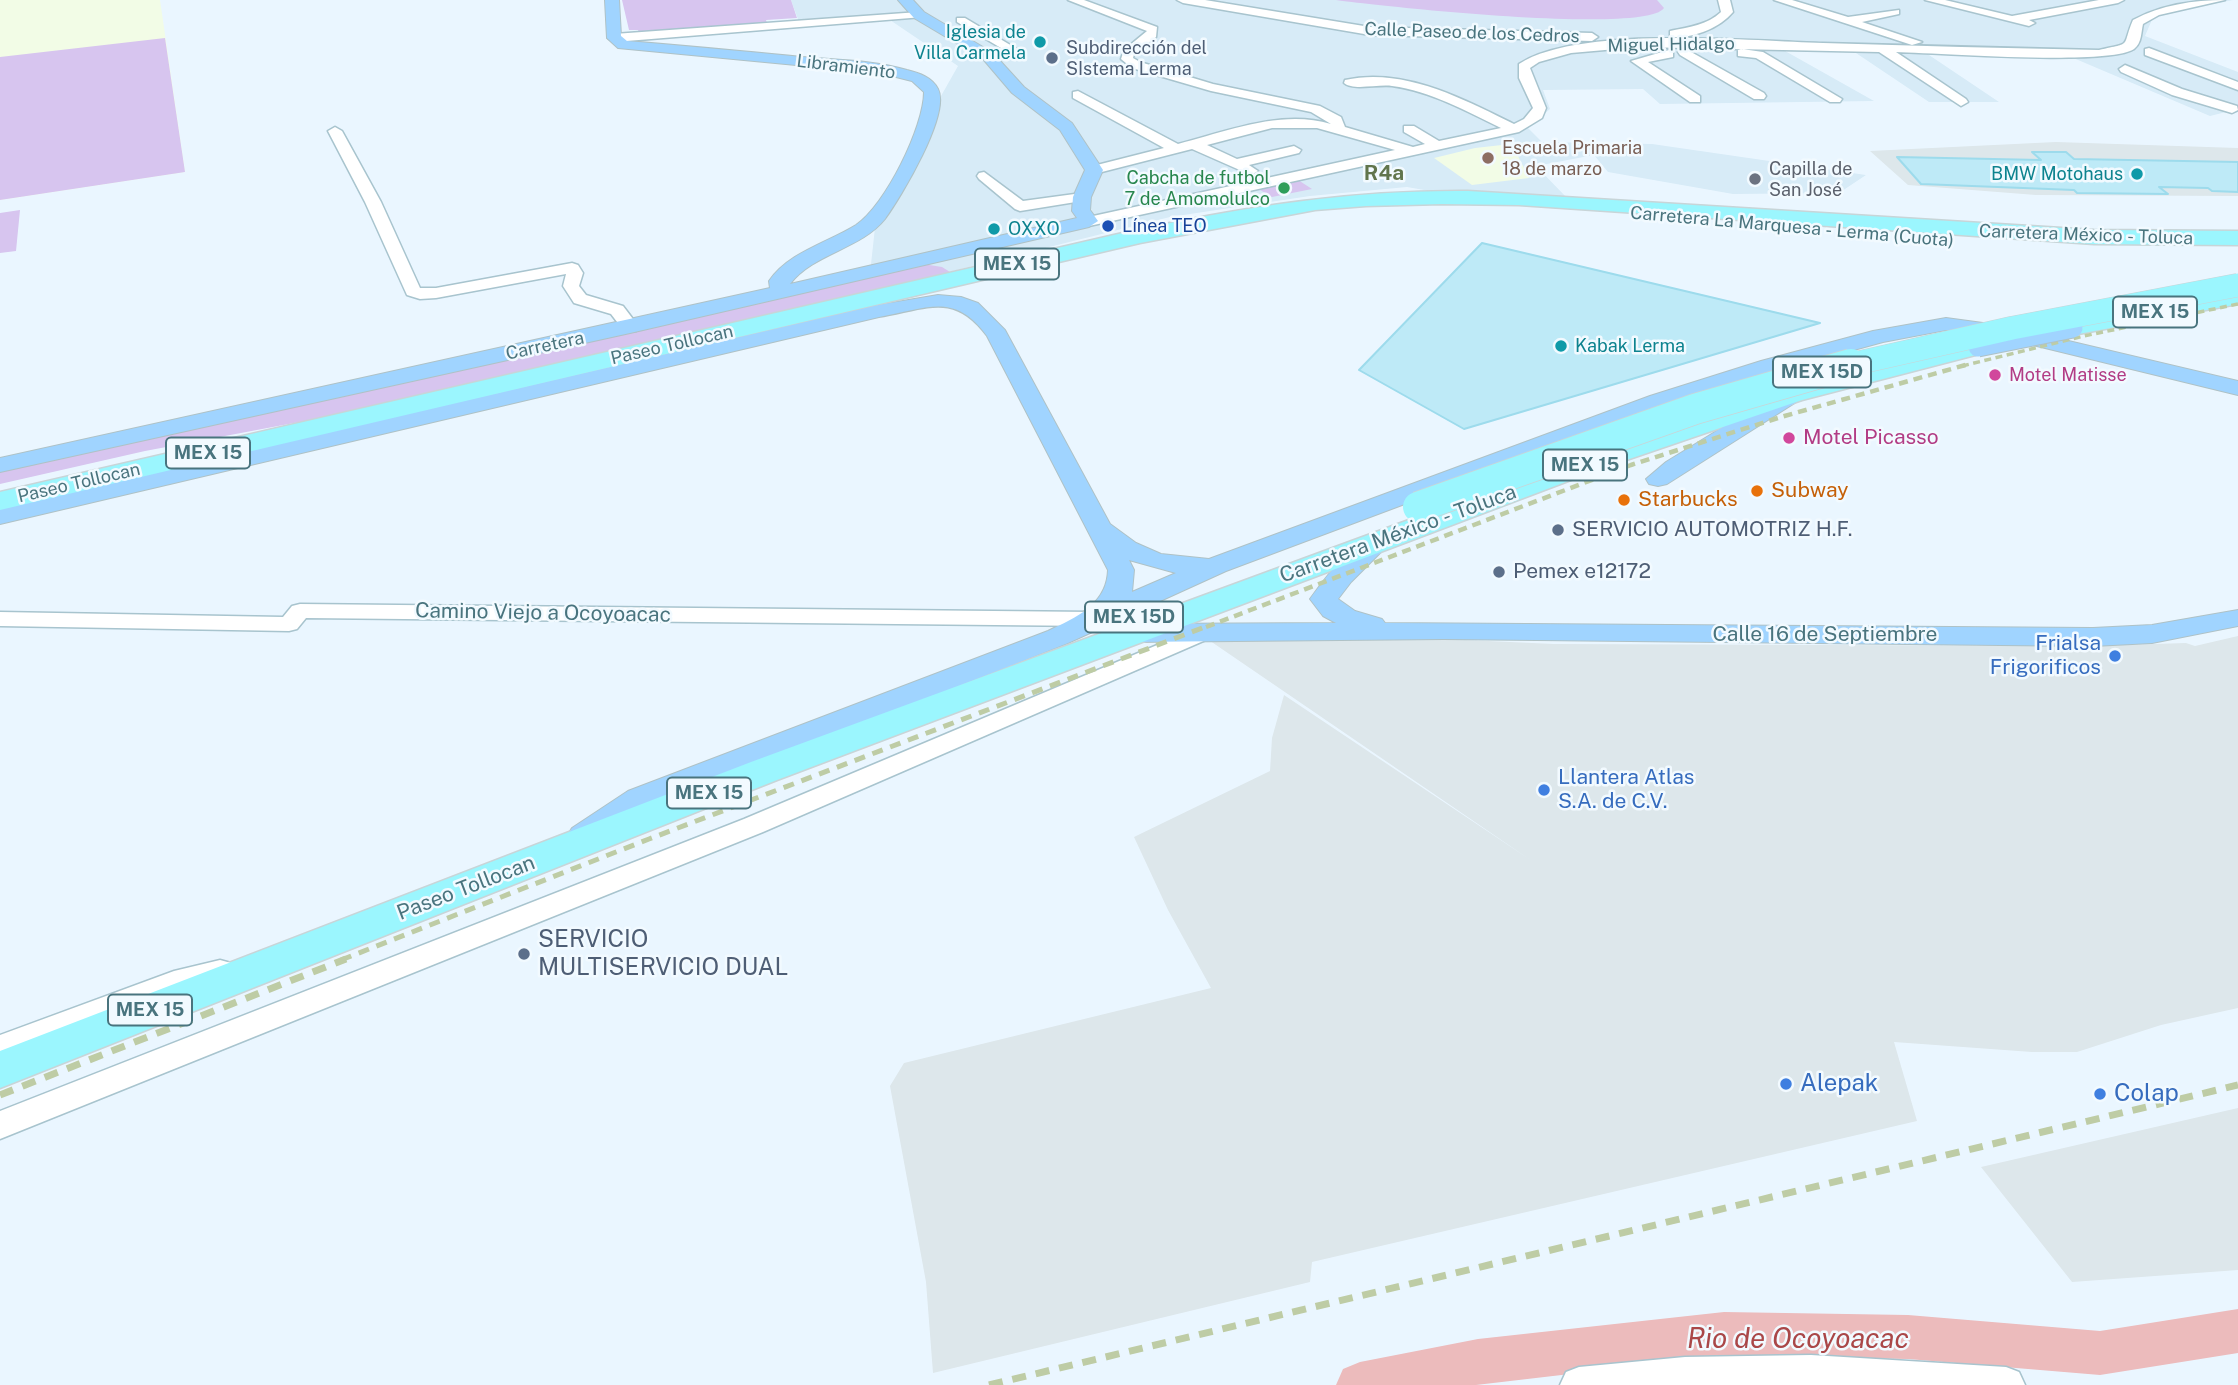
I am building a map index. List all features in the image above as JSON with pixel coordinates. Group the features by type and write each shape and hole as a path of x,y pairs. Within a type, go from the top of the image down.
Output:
{"highway":[{"name":"Carretera México - Toluca","path":"1346,201 1428,197 1519,199 2068,236 2238,239"},
{"name":"Carretera La Marquesa - Lerma (Cuota)","path":"1346,201 1580,209 1943,240 2090,248 2238,246"},
{"name":"Paseo Tollocan","path":"0,501 829,307 1233,216 1346,201"},
{"path":"691,341 916,272 940,263 953,252"},
{"name":"MEX 15D","path":"855,736 935,695 1286,557 1699,407 1874,358 2238,285"},
{"name":"Carretera México - Toluca","path":"2073,328 2238,297"},
{"name":"Carretera México - Toluca","path":"855,736 1590,463 1793,394 1978,347"},
{"path":"0,486 238,436 374,414"},
{"name":"Paseo Tollocan","path":"0,1070 855,736"}],"main road":[{"path":"612,0 614,38"},
{"path":"905,0 919,15 988,56 1018,90 1066,127 1094,170 1082,197 1081,211 1089,221"},
{"name":"Libramiento","path":"614,38 619,44 641,48 880,68 911,77 930,88 933,105 920,141 885,206 861,230 815,253 779,281 781,290"},
{"name":"Carretera","path":"0,466 629,327 1089,221"},
{"path":"0,516 879,311 953,302 970,306 978,312 997,335 1121,570 1122,587 1111,603 1093,619"},
{"name":"Carretera México - Toluca","path":"1978,347 2073,328"},
{"path":"563,850 639,799 1058,637 1217,565 1658,401 1769,366 1881,336 2012,344 2089,354 2238,388"},
{"path":"1658,479 1687,458 1763,417 1793,394"},
{"path":"1098,523 1115,541 1153,561 1184,567 1217,565"},
{"path":"1379,541 1341,576 1324,599 1330,609 1348,619 1410,631"},
{"name":"Calle 16 de Septiembre","path":"1410,631 2093,637 2152,634 2238,618"},
{"path":"1132,634 1410,631"}],"street":[{"path":"1074,0 1153,29 1152,34 1128,53 1127,59 1136,65 1211,87 1315,109 1336,120 1339,125 1337,129"},
{"name":"Calle Paseo de los Cedros","path":"1183,0 1336,23 1370,31 1595,37 1647,36 1697,29 1724,16 1727,7 1724,0"},
{"path":"1780,0 1915,41 1928,50"},
{"path":"1931,0 2031,24"},
{"path":"2038,0 2131,18 2219,0"},
{"path":"2013,19 2118,0"},
{"path":"2076,8 2098,15"},
{"path":"1847,20 1895,12"},
{"path":"614,38 919,15"},
{"path":"2121,51 2134,42 2131,18"},
{"path":"961,20 1011,49 988,56"},
{"path":"1915,41 1937,37"},
{"name":"Miguel Hidalgo","path":"1089,221 1514,130 1539,113 1540,103 1524,73 1524,67 1529,62 1559,53 1626,43 2099,54 2121,51"},
{"path":"1689,54 1722,44"},
{"path":"1883,49 1961,102"},
{"path":"2121,51 2172,61 2238,86"},
{"path":"1689,54 1759,96"},
{"path":"1695,99 1637,61 1643,57 1689,54 1754,54 1835,99"},
{"path":"2151,57 2125,69 2177,92 2232,109"},
{"path":"1350,83 1377,79 1390,82 1456,101 1514,130"},
{"path":"1078,95 1175,148"},
{"path":"1094,170 1272,124 1308,123 1413,151"},
{"path":"1409,130 1438,146"},
{"path":"335,131 373,202 412,291 436,293 572,268 575,274 571,286 580,299 617,310 629,327"},
{"path":"1191,144 1251,171"},
{"path":"1234,164 1294,150"},
{"path":"984,176 1020,206 1082,197"},
{"name":"Camino Viejo a Ocoyoacac","path":"0,619 289,624 300,611 1093,619"},
{"path":"0,1125 610,885 1005,722 1200,634"},
{"path":"0,1048 185,979 300,952"},
{"path":"1579,1385 1685,1375 1811,1373 2006,1385"}],"shaded area":[{"path":"0,0 160,0 185,172 0,200"},
{"path":"622,0 791,0 797,18 766,20 767,23 639,33 638,30 629,30"},
{"path":"791,0 2233,0 2154,15 2145,36 2238,72 2238,109 2210,116 2071,57 1926,53 1999,102 1929,102 1850,49 1778,47 1874,101 1660,104 1643,89 1543,90 1550,109 1528,128 1542,142 1652,144 1866,175 1839,193 1733,194 1608,172 1594,155 1536,166 1568,199 1453,195 1407,187 1310,196 1170,217 868,292 877,209 958,66 890,20 799,22"},
{"path":"1336,0 1657,0 1664,8 1647,16 1564,19 1403,8"},
{"path":"165,38 185,172 0,200 0,57"},
{"name":"Escuela Primaria 18 de marzo","path":"1529,142 1533,145 1514,148 1529,178 1472,185 1434,158 1475,148"},
{"path":"2056,142 2238,148 2238,196 2036,195 1908,185 1870,151"},
{"name":"Cabcha de futbol 7 de Amomolulco","path":"1295,178 1312,189 1272,197 1255,187"},
{"path":"20,210 16,251 0,253 0,213"},
{"path":"923,264 942,267 950,272 945,277 358,411 145,451 0,484 0,472"},
{"path":"1200,634 1356,635 1554,644 2092,646 2186,643 2195,646 2238,636 2238,1008 2161,1025 2077,1052 2032,1052 1894,1042 1917,1121 1312,1262 1310,1282 933,1373 926,1282 890,1086 904,1063 1211,988 1168,910 1134,837 1270,771 1272,738 1284,695 1532,861"},
{"path":"2238,1108 2238,1270 2072,1282 1981,1167"}],"building":[{"path":"2032,152 2066,152 2074,159 2238,162 2238,192 2159,187 2168,194 2077,193 2074,190 1921,184 1897,157 2041,160"},
{"name":"Kabak Lerma","path":"1482,243 1820,323 1464,429 1359,370"}],"waterway":[{"name":"Rio de Ocoyoacac","path":"1360,1385 1478,1362 1724,1334 1908,1337 2100,1353 2238,1331"}],"railway":[{"path":"1962,366 2084,336 2238,304"},
{"path":"1206,627 1631,465 1781,417 1969,364"},
{"path":"341,960 649,839 1210,625"},
{"path":"0,1095 346,959"},
{"path":"989,1385 2238,1085"}],"place":[{"name":"Iglesia de Villa Carmela","path":"1040,42"},
{"name":"Subdirección del SIstema Lerma","path":"1052,58"},
{"name":"Escuela Primaria 18 de marzo","path":"1488,158"},
{"name":"BMW Motohaus","path":"2137,174"},
{"name":"Capilla de San José","path":"1755,179"},
{"name":"Cabcha de futbol 7 de Amomolulco","path":"1284,188"},
{"name":"Línea TEO","path":"1108,226"},
{"name":"OXXO","path":"994,229"},
{"name":"Kabak Lerma","path":"1561,346"},
{"name":"Motel Matisse","path":"1995,375"},
{"name":"Motel Picasso","path":"1789,438"},
{"name":"Subway","path":"1757,491"},
{"name":"Starbucks","path":"1624,500"},
{"name":"SERVICIO AUTOMOTRIZ H.F.","path":"1558,530"},
{"name":"Pemex e12172","path":"1499,572"},
{"name":"Frialsa Frigorificos","path":"2115,656"},
{"name":"Llantera Atlas S.A. de C.V.","path":"1544,790"},
{"name":"SERVICIO MULTISERVICIO DUAL","path":"524,954"},
{"name":"Alepak","path":"1786,1084"},
{"name":"Colap","path":"2100,1094"}],"district":[{"name":"R4a","path":"1384,174"}]}
